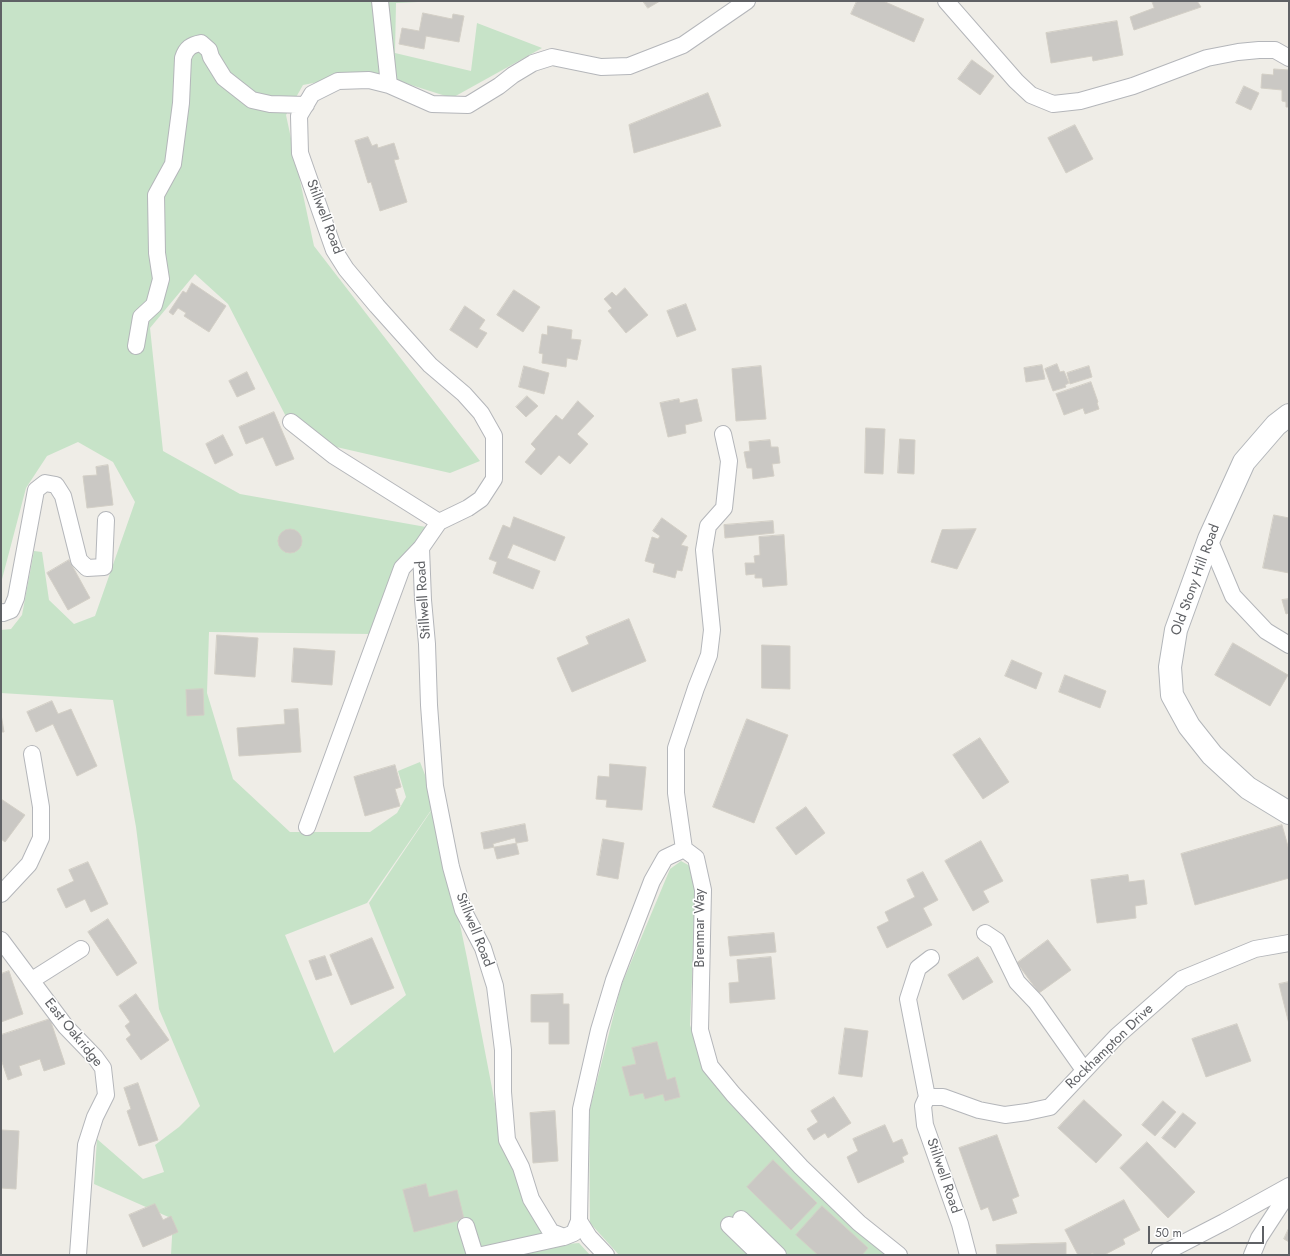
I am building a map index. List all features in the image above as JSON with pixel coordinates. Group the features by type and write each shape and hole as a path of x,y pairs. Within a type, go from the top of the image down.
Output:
{"street":[{"path":"380,1 389,85"},
{"name":"Stillwell Road","path":"564,1237 551,1232 535,1206 531,1199 521,1167 507,1140 503,1092 503,1050 495,986 483,948 463,910 451,867 435,786 429,705 421,548 439,522 468,508 481,499 494,479 494,436 481,413 464,394 430,365 346,269 334,250 300,153 299,116 312,94 338,81 369,80 389,85 432,104 468,105 500,86 513,75 533,63 552,57 601,67 629,66 683,45 747,1"},
{"path":"946,1 1016,81 1031,95 1053,104 1080,101 1134,86 1207,58 1238,52 1259,50 1275,50 1289,58"},
{"path":"136,346 141,317 154,305 161,279 157,253 156,195 173,164 181,103 183,58 185,51 193,44 201,43 209,50 211,57 224,78 252,100 270,104 306,105"},
{"name":"Old Stony Hill Road","path":"1289,415 1276,425 1244,462 1209,539 1176,630 1170,667 1172,695 1189,726 1212,755 1248,788 1289,813"},
{"path":"291,422 334,456 439,522"},
{"path":"482,1255 564,1237 574,1233 579,1221 581,1108 614,980 652,881 665,858 684,849 676,793 676,748 696,688 709,655 712,630 704,550 708,526 724,508 729,461 723,434"},
{"path":"1,612 3,613 10,610 16,598 36,490 45,483 56,485 63,496 78,560 87,568 104,567 106,520"},
{"path":"1209,539 1233,596 1266,631 1289,645"},
{"path":"307,827 402,568 421,548"},
{"path":"1,894 29,864 41,838 41,807 32,754"},
{"name":"Brenmar Way","path":"684,849 696,858 703,890 700,1030 710,1066 733,1094 801,1167 859,1223 899,1255"},
{"path":"985,933 997,941 1017,982 1036,1002 1084,1070"},
{"name":"East Oakridge","path":"1,940 66,1027 104,1068 106,1095 95,1117 86,1145 78,1255"},
{"name":"Rockhampton Drive","path":"927,1097 943,1097 979,1110 1005,1115 1050,1107 1117,1036 1182,979 1255,950 1289,943"},
{"path":"32,980 81,949"},
{"name":"Stillwell Road","path":"931,958 918,968 908,999 927,1097 923,1106 925,1125 960,1224 968,1255"},
{"path":"1160,1255 1289,1186"},
{"path":"1252,1255 1259,1238 1289,1192"},
{"path":"579,1221 590,1237 606,1255"},
{"path":"760,1255 735,1222 778,1255"},
{"path":"466,1226 475,1255"}],"green space":[{"path":"1,1 440,1 396,3 395,53 471,71 477,23 542,48 452,98 370,72 303,85 286,115 314,246 480,461 450,473 297,438 228,304 195,274 150,328 163,451 240,494 426,527 371,634 209,632 207,693 233,779 290,832 370,832 397,813 406,797 398,771 420,762 436,803 367,903 285,935 334,1053 406,995 369,903 435,805 467,958 502,1140 553,1245 579,1243 590,1255 171,1255 173,1219 94,1184 97,1139 143,1179 164,1172 155,1145 179,1127 200,1106 159,1009 136,827 113,700 1,693 1,630 11,629 22,615 34,551 42,552 49,600 74,624 95,616 135,502 113,462 78,442 47,456 26,488 1,583"},
{"path":"681,861 690,866 696,889 690,1025 705,1067 892,1255 619,1255 590,1223 589,1112 621,986 670,869"}],"building":[{"path":"643,1 660,1 648,8"},
{"path":"857,1 883,1 924,19 914,42 851,14"},
{"path":"1152,1 1197,1 1201,7 1134,30 1130,17 1154,8"},
{"path":"423,13 452,19 453,14 464,16 459,42 426,36 424,49 399,44 402,28 419,31"},
{"path":"1117,21 1123,55 1093,61 1092,56 1051,63 1046,33"},
{"path":"972,60 994,76 980,95 958,79"},
{"path":"1274,69 1289,70 1289,107 1286,107 1286,102 1282,101 1282,90 1261,88 1262,74 1273,75"},
{"path":"1244,86 1259,93 1251,110 1236,103"},
{"path":"708,93 721,126 634,153 629,125"},
{"path":"1075,125 1093,159 1066,173 1048,138"},
{"path":"368,137 372,146 377,144 378,148 394,143 399,159 394,160 407,202 380,211 371,182 368,183 355,141"},
{"path":"192,283 226,306 209,332 184,316 186,313 178,308 173,315 169,312 183,291 186,293"},
{"path":"625,288 648,315 626,333 608,311 612,308 604,299 612,292 616,296"},
{"path":"514,290 540,307 523,332 497,315"},
{"path":"686,304 696,330 677,337 667,311"},
{"path":"465,306 485,320 479,329 487,333 477,348 450,330"},
{"path":"548,326 572,330 571,339 581,340 577,360 567,358 566,367 542,363 543,354 539,353 542,334 547,335"},
{"path":"1057,364 1060,372 1064,371 1069,383 1065,385 1066,387 1053,391 1045,369"},
{"path":"1042,365 1045,379 1026,382 1024,368"},
{"path":"524,366 549,373 544,394 519,387"},
{"path":"761,366 766,419 736,421 732,369"},
{"path":"1089,366 1092,377 1070,384 1067,373"},
{"path":"247,372 255,389 237,397 229,381"},
{"path":"1091,382 1099,409 1085,414 1083,408 1064,415 1056,394"},
{"path":"527,396 538,406 526,417 516,407"},
{"path":"679,399 680,403 697,399 702,421 685,425 686,433 668,437 660,403"},
{"path":"578,401 594,416 577,434 588,444 570,464 559,455 541,475 525,462 536,449 531,444 556,415 562,420"},
{"path":"274,412 294,459 276,466 263,437 246,444 239,427"},
{"path":"866,428 885,429 883,474 865,473"},
{"path":"223,435 233,455 215,464 206,444"},
{"path":"900,439 915,440 914,474 898,473"},
{"path":"770,440 771,447 778,447 780,463 772,464 774,476 753,479 752,468 747,468 744,452 750,451 749,442"},
{"path":"108,465 113,505 87,508 83,476 97,475 96,467"},
{"path":"1274,515 1289,518 1289,573 1263,568"},
{"path":"514,517 565,537 555,561 513,544 507,558 540,571 533,589 493,573 497,562 489,559 503,525 510,528"},
{"path":"662,518 687,536 681,545 688,547 682,571 677,570 675,578 653,572 655,564 645,561 652,537 658,539 660,536 653,531"},
{"path":"773,521 774,533 725,538 724,525"},
{"path":"290,529 295,530 301,536 301,546 295,552 290,553 285,552 279,546 278,541 279,536 285,530"},
{"path":"976,529 957,569 931,562 942,530"},
{"path":"784,535 787,585 763,587 762,578 755,578 755,574 746,575 745,563 755,563 754,556 760,555 759,537"},
{"path":"69,560 90,598 68,610 47,573"},
{"path":"1289,599 1289,613 1286,614 1282,600"},
{"path":"629,619 646,661 572,692 557,658 589,644 586,637"},
{"path":"217,635 258,638 255,677 215,674"},
{"path":"1233,643 1288,675 1270,706 1215,675"},
{"path":"762,645 790,646 790,689 762,688"},
{"path":"294,648 335,651 332,685 292,682"},
{"path":"1012,660 1042,673 1036,689 1005,676"},
{"path":"1065,675 1106,691 1100,708 1059,692"},
{"path":"203,689 204,715 187,716 186,690"},
{"path":"52,701 58,714 71,709 97,766 77,776 53,724 36,732 27,712"},
{"path":"298,709 301,752 239,756 237,728 285,724 284,710"},
{"path":"1,714 4,732 1,732"},
{"path":"747,719 788,735 754,823 713,807"},
{"path":"980,738 1009,782 983,799 953,755"},
{"path":"610,764 646,767 642,810 606,807 607,800 596,799 598,776 609,777"},
{"path":"395,765 401,787 395,789 400,806 365,816 354,777"},
{"path":"1,799 25,815 5,842 1,839"},
{"path":"806,807 825,833 796,855 776,828"},
{"path":"525,824 528,841 484,849 481,833"},
{"path":"1282,825 1289,850 1289,878 1195,905 1181,854"},
{"path":"515,838 519,854 497,859 493,844"},
{"path":"603,839 624,843 618,879 597,875"},
{"path":"981,841 1003,881 983,891 989,902 973,911 945,861"},
{"path":"88,862 108,904 91,912 85,899 66,908 57,889 74,881 69,870"},
{"path":"923,872 938,900 923,908 932,925 887,948 877,927 889,921 885,912 915,897 907,880"},
{"path":"1128,875 1129,882 1144,880 1147,904 1135,906 1136,918 1097,923 1091,880"},
{"path":"108,919 137,963 117,976 88,932"},
{"path":"774,933 776,952 730,956 728,937"},
{"path":"372,938 394,988 351,1005 330,955"},
{"path":"1048,940 1071,970 1039,993 1017,963"},
{"path":"325,956 332,975 316,980 309,961"},
{"path":"771,957 775,999 730,1003 729,983 739,982 737,960"},
{"path":"978,957 993,982 963,1000 948,975"},
{"path":"9,971 23,1014 1,1022 1,974"},
{"path":"1289,982 1289,1024 1279,984"},
{"path":"136,994 169,1040 141,1060 126,1039 131,1035 125,1026 130,1022 119,1006"},
{"path":"563,994 563,1004 569,1004 569,1044 549,1044 549,1022 531,1022 531,995"},
{"path":"50,1019 65,1064 44,1071 40,1059 19,1066 22,1075 8,1080 1,1059 1,1035"},
{"path":"1237,1024 1251,1061 1206,1077 1192,1039"},
{"path":"845,1028 868,1031 862,1077 839,1074"},
{"path":"657,1042 667,1080 675,1077 680,1097 665,1101 663,1094 645,1099 643,1093 630,1096 622,1067 636,1064 632,1048"},
{"path":"138,1083 158,1140 139,1146 127,1111 131,1109 124,1088"},
{"path":"834,1097 851,1123 828,1138 825,1133 814,1140 807,1129 818,1122 811,1111"},
{"path":"1084,1100 1122,1135 1096,1163 1058,1128"},
{"path":"1163,1101 1176,1112 1155,1136 1142,1125"},
{"path":"555,1111 558,1161 533,1163 530,1113"},
{"path":"1183,1113 1196,1123 1175,1148 1162,1138"},
{"path":"885,1125 893,1143 902,1139 908,1154 902,1157 904,1162 858,1183 847,1157 858,1151 853,1139"},
{"path":"2,1130 19,1131 16,1189 1,1188"},
{"path":"997,1135 1019,1196 1012,1199 1017,1213 993,1221 988,1207 981,1210 959,1148"},
{"path":"1147,1142 1195,1192 1168,1218 1120,1168"},
{"path":"773,1160 817,1203 791,1230 747,1187"},
{"path":"426,1184 429,1197 457,1190 464,1219 414,1232 403,1190"},
{"path":"1124,1200 1140,1230 1123,1239 1125,1244 1104,1255 1093,1255 1093,1253 1089,1255 1078,1255 1065,1230"},
{"path":"155,1204 163,1220 171,1216 178,1232 143,1247 129,1215"},
{"path":"822,1206 868,1248 862,1255 818,1255 796,1235"},
{"path":"1289,1228 1289,1242 1284,1239"},
{"path":"1066,1243 1066,1255 997,1255 996,1245"}]}
